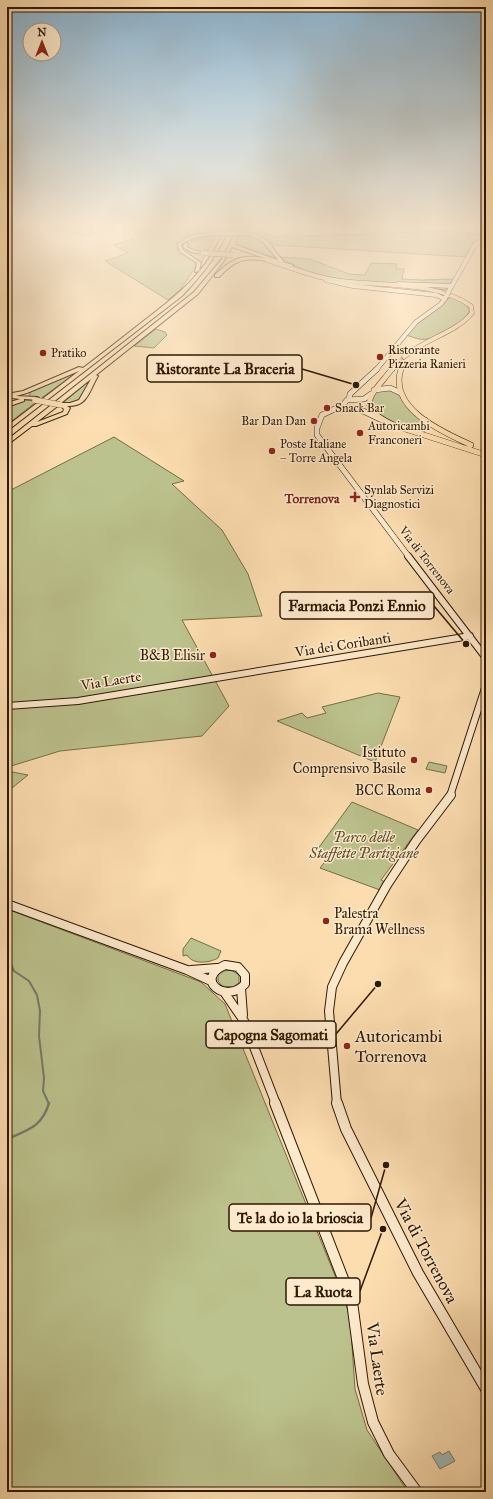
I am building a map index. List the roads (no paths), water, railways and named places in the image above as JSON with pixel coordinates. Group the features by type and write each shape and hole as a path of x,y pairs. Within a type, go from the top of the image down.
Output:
{"highway":[{"path":"7,429 180,295"},
{"path":"7,437 187,295"},
{"path":"7,443 194,295"},
{"path":"7,397 25,392 98,360"},
{"path":"7,397 61,404 74,404 83,400 94,377 106,365"},
{"path":"7,413 9,404 20,400 36,400"},
{"path":"23,431 66,413 67,408 61,404"}],"main road":[{"path":"404,357 420,344 466,320 472,314 473,310 471,306 462,299 452,295"},
{"path":"410,357 428,343 472,319 477,312 474,305 456,295"},
{"path":"404,364 399,377 401,393 406,402 424,420 454,437 486,451"},
{"path":"396,365 372,392 368,401 374,414 382,420 402,428 486,454"}],"street":[{"path":"322,417 323,414 348,400 377,369 416,322 441,304 446,297 436,295"},
{"path":"348,400 367,398 372,392 390,388 401,393"},
{"path":"357,399 364,403 357,407"},
{"path":"348,400 349,406"},
{"path":"322,417 338,409 349,406 366,410 371,415"},
{"path":"338,409 361,410 382,420"},
{"name":"Via di Torrenova","path":"322,417 317,430 318,437 486,658"},
{"path":"402,428 422,429 426,426 424,420"},
{"name":"Via dei Coribanti","path":"219,677 470,636"},
{"name":"Via Laerte","path":"7,706 69,702 219,677"},
{"name":"Via di Torrenova","path":"486,685 451,794 416,841 381,895 337,975 330,992 329,1006 337,1105 344,1125 398,1236 421,1279 486,1389"},
{"path":"7,904 211,980"},
{"path":"187,970 202,970 218,967 232,965 243,970 246,981 242,988 234,992 224,992 215,988 211,980 212,973 218,967"},
{"name":"Via Laerte","path":"242,988 244,1021"},
{"name":"Via Laerte","path":"224,992 234,1003 244,1021 352,1302 357,1327 367,1402 374,1424 391,1455 417,1492"}],"water":[{"path":"449,1451 455,1461 440,1469 432,1456 440,1452 442,1455"}],"waterway":[{"path":"7,955 14,971 29,981 37,995 40,1011 39,1036 44,1078 43,1091 49,1104"},
{"path":"7,1139 28,1130 38,1123 49,1104"},
{"path":"7,1167 7,1184"}],"tunnel":[{"path":"396,365 404,357"}],"place":[{"name":"Pratiko","path":"43,353"},
{"name":"Ristorante Pizzeria Ranieri","path":"380,357"},
{"name":"Ristorante La Braceria","path":"356,385"},
{"name":"Snack Bar","path":"327,408"},
{"name":"Bar Dan Dan","path":"314,421"},
{"name":"Autoricambi Franconeri","path":"360,433"},
{"name":"Poste Italiane – Torre Angela","path":"272,451"},
{"name":"Synlab Servizi Diagnostici","path":"355,497"},
{"name":"Farmacia Ponzi Ennio","path":"466,644"},
{"name":"B&B Elisir","path":"213,655"},
{"name":"Istituto Comprensivo Basile","path":"414,760"},
{"name":"BCC Roma","path":"429,790"},
{"name":"Palestra Brama Wellness","path":"326,921"},
{"name":"Capogna Sagomati","path":"378,984"},
{"name":"Autoricambi Torrenova","path":"347,1046"},
{"name":"Te la do io la brioscia","path":"386,1165"},
{"name":"La Ruota","path":"383,1229"}],"district":[{"name":"Torrenova","path":"312,499"}],"park label":[{"name":"Parco delle Staffette Partigiane","path":"364,846"}]}
